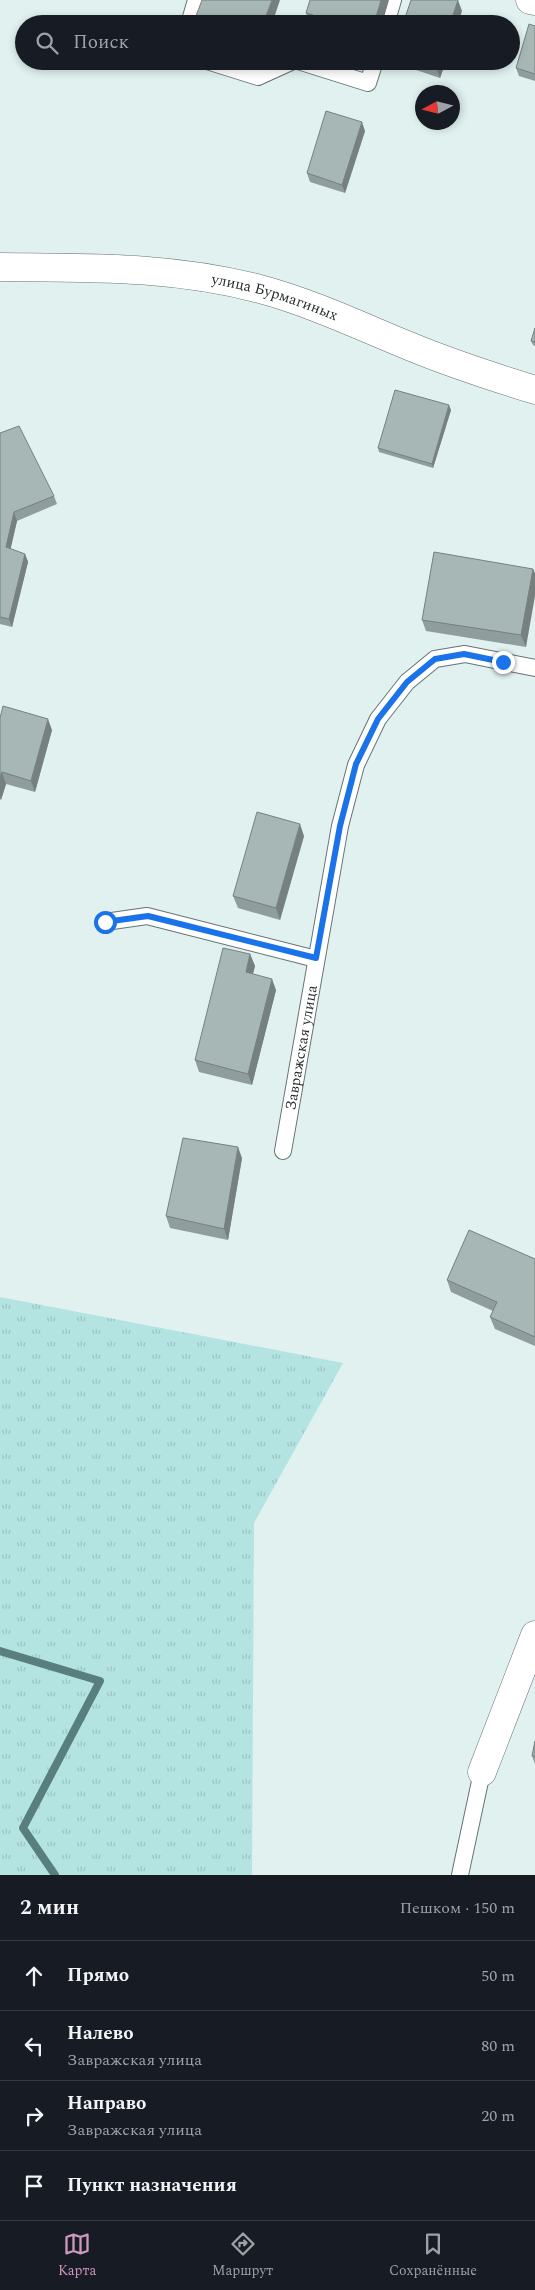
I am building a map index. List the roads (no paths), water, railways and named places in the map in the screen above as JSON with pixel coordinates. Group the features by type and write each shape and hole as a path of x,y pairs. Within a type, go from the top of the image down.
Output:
{"street":[{"path":"530,0 535,1"},
{"name":"улица Бурмагиных","path":"0,267 151,270 206,276 320,308 410,347 535,390"},
{"path":"482,1772 535,1635"}],"lane":[{"path":"192,15 196,0"},
{"path":"389,15 393,0"},
{"path":"236,70 258,77 273,70"},
{"path":"327,70 368,83 372,70"},
{"name":"Завражская улица","path":"282,1151 340,826 356,764 378,719 407,682 435,659 464,654 535,668"},
{"path":"105,922 148,916 316,958"},
{"path":"460,1875 482,1772"}],"waterway":[{"path":"0,1651 100,1681 23,1828 55,1875"}]}
